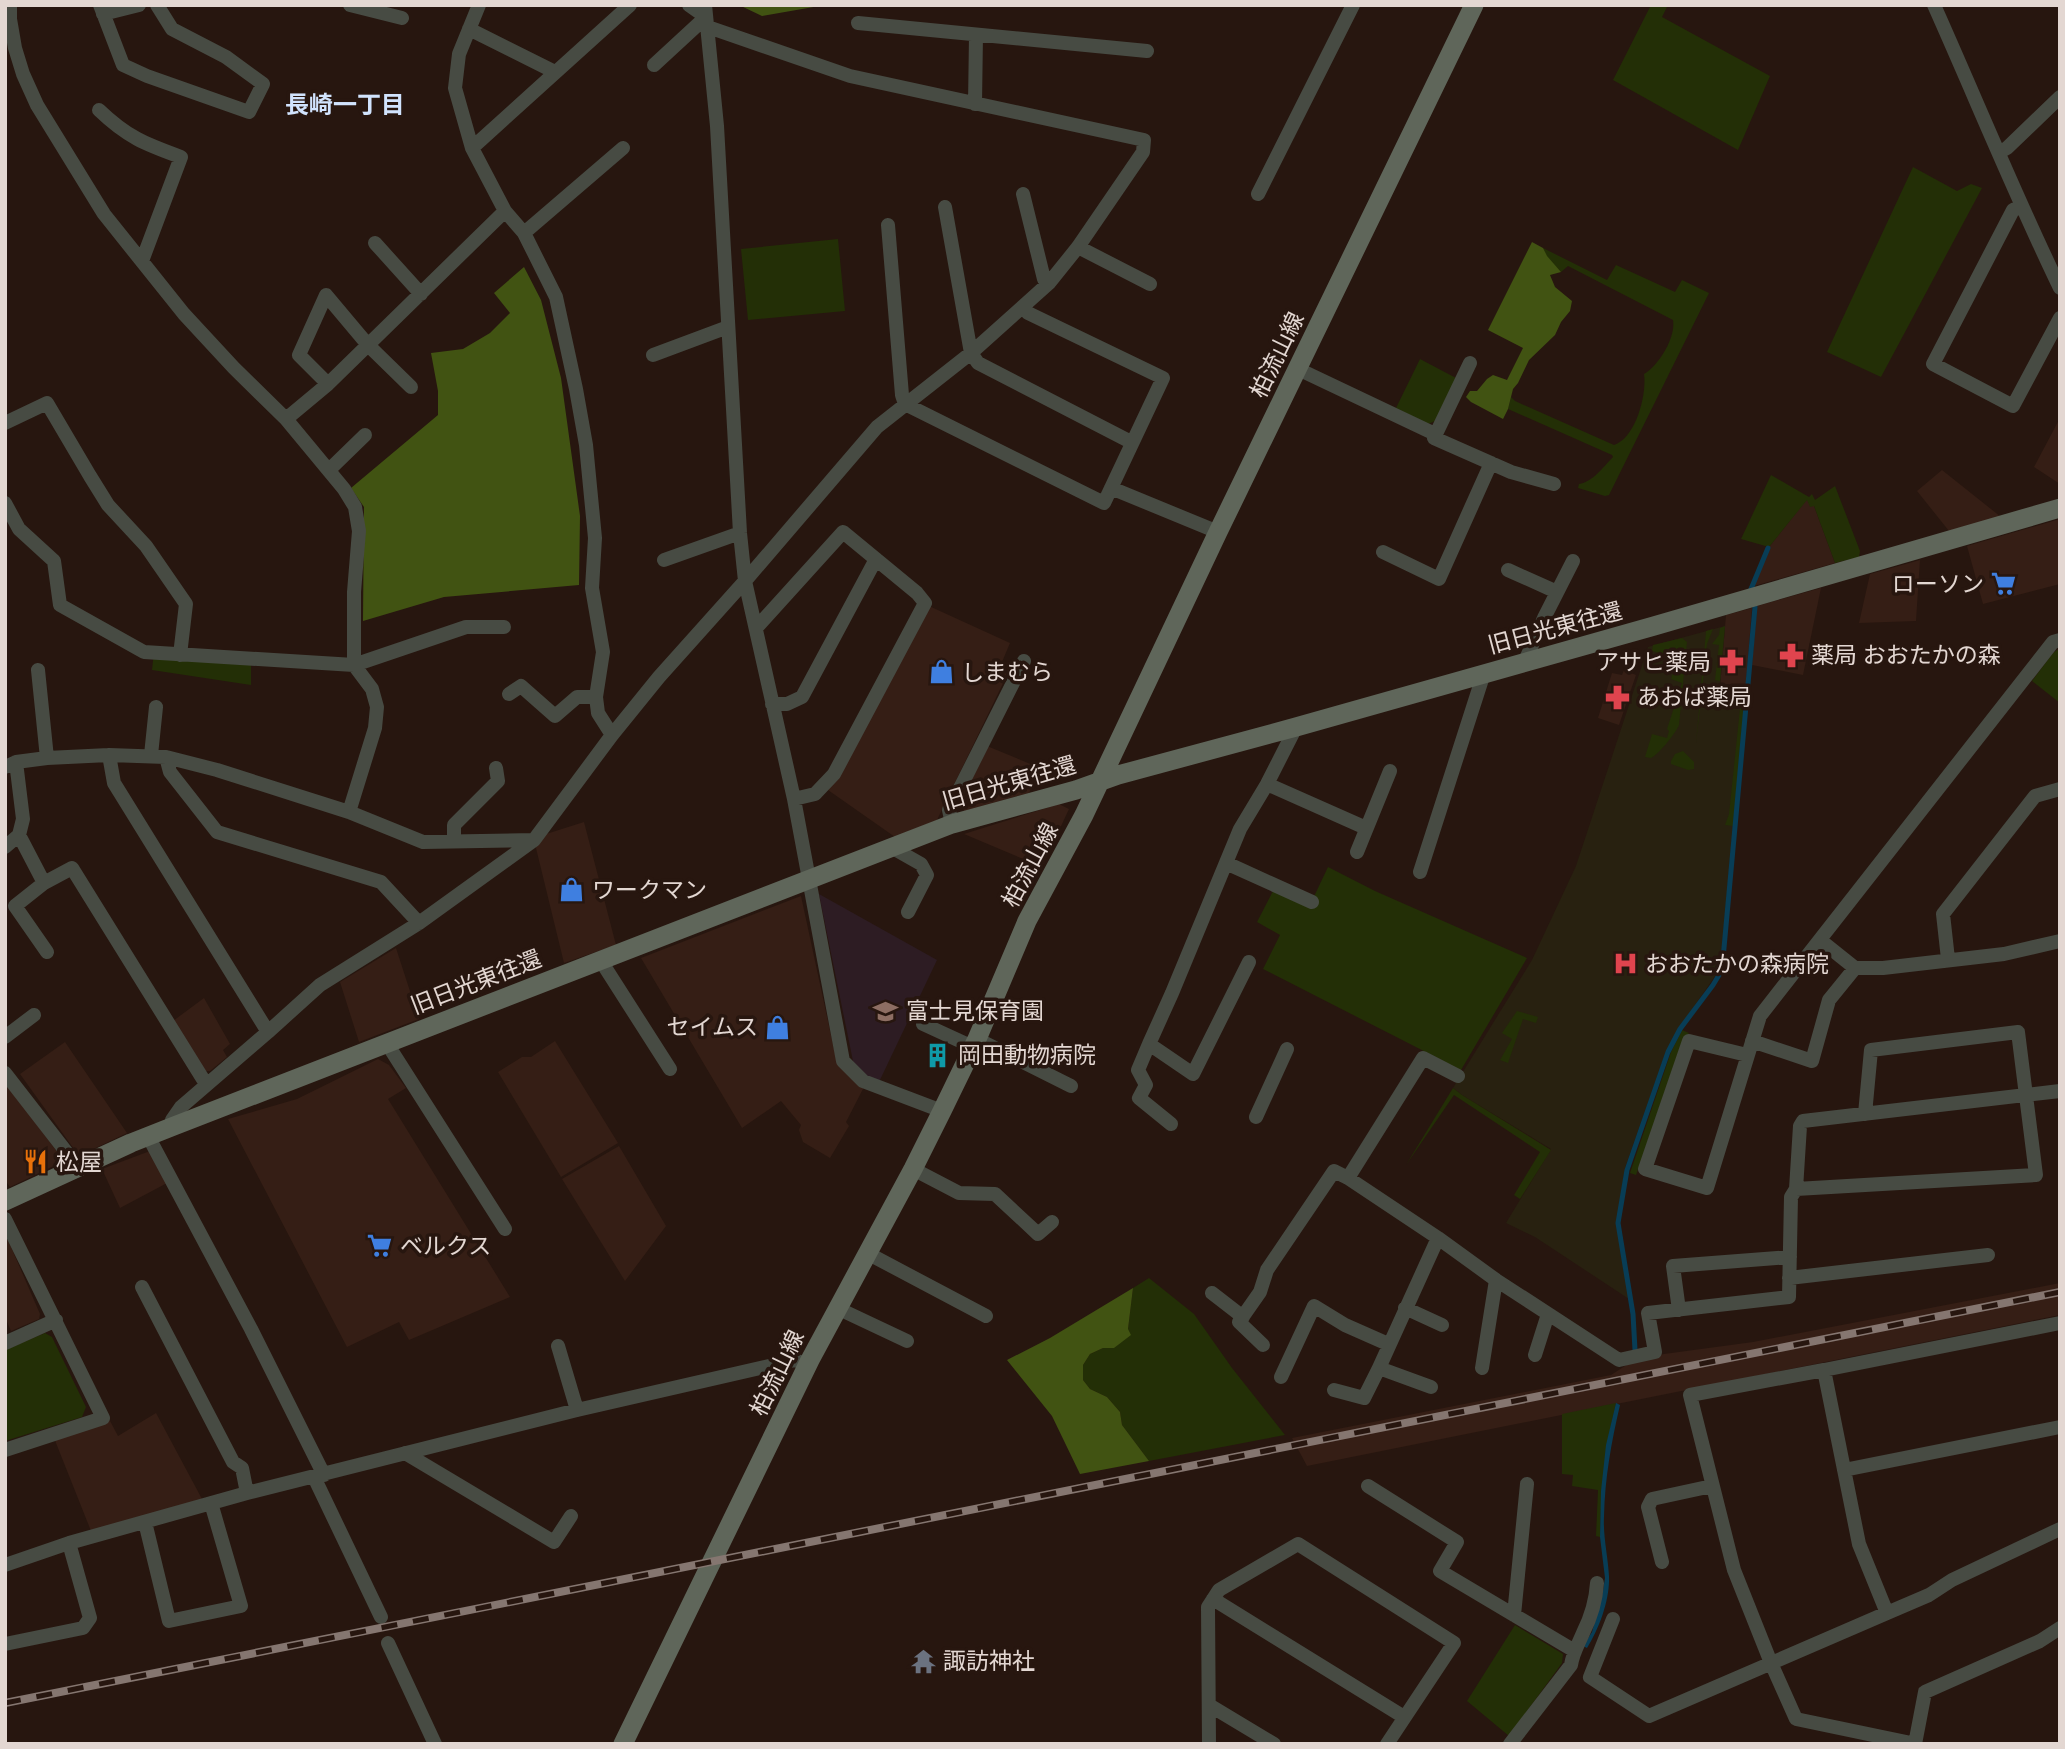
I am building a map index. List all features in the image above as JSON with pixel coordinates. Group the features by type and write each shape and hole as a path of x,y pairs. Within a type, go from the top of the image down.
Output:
{"street":[{"path":"10,5 9,19 15,48 37,106 104,214 184,314 286,419 344,489 355,507 359,531 354,592 354,665 372,689 377,707 375,729 349,812"},
{"path":"138,5 102,10 123,65 249,112 262,84 226,57 172,29 158,5"},
{"path":"350,5 376,8 402,18"},
{"path":"479,5 459,54 455,88 472,148 505,211 524,233 556,297 586,445 595,538 592,588 603,652 596,697 598,713 612,735"},
{"path":"472,148 630,5"},
{"path":"174,1126 172,1120 177,1113 206,1084 320,985 419,923 534,840 659,677 877,427 971,353 1049,284 1143,152 1144,140 850,76 706,16 689,5"},
{"path":"1258,194 1353,5"},
{"name":"柏流山線","path":"623,1744 808,1365 942,1111 975,1043 1027,920 1084,816 1218,532 1474,5"},
{"path":"1934,5 2000,152 2021,206 2060,288"},
{"path":"654,65 706,16"},
{"path":"706,16 717,126 745,581 794,799 843,1061 863,1082 942,1111"},
{"path":"858,23 1147,51"},
{"path":"469,29 555,72"},
{"path":"975,104 976,35"},
{"path":"2000,152 2060,97"},
{"path":"99,110 142,144 181,157 142,261"},
{"path":"524,233 622,148"},
{"path":"1023,194 1044,279 1049,284"},
{"path":"2021,206 2013,210 1933,364 2013,406 2060,318"},
{"path":"945,207 971,353 978,363 1131,442"},
{"path":"286,419 328,384 505,211"},
{"path":"888,225 902,395 905,404 1104,503 1163,378 1028,313 1023,307"},
{"path":"375,243 421,293"},
{"path":"1077,247 1150,284"},
{"path":"328,384 299,355 326,295 368,345 411,387"},
{"path":"653,355 728,327"},
{"path":"1434,434 1470,363"},
{"path":"1298,369 1434,434 1434,438 1511,472 1554,484"},
{"path":"5,423 47,403 108,505 146,546 186,604 180,655"},
{"path":"328,470 365,435"},
{"path":"1383,552 1439,579 1491,463"},
{"path":"1111,488 1218,532"},
{"path":"5,503 19,529 54,561 60,605 144,652 354,665 466,627 504,627"},
{"name":"旧日光東往還","path":"5,1201 148,1136 952,824 2060,508"},
{"path":"757,627 843,532 917,593 925,603 834,774 815,794 794,799"},
{"path":"664,560 740,533"},
{"path":"772,704 787,704 802,698 877,559"},
{"path":"1525,661 1573,561"},
{"path":"1508,570 1558,592"},
{"path":"1855,968 1829,1000 1812,1060 1750,1048 1689,1041 1645,1169 1707,1188 1750,1048 1760,1016 2053,642 2060,640"},
{"path":"952,824 949,810 1024,661"},
{"path":"37,670 47,758"},
{"path":"1420,872 1484,673"},
{"path":"509,694 521,686 555,716 577,697 596,697"},
{"path":"156,707 158,756 217,832 381,882 419,923"},
{"path":"1171,1124 1139,1098 1146,1085 1138,1070 1240,829 1297,727"},
{"path":"5,847 19,835 23,819 11,764 47,758 109,755 158,756 217,770 349,812 423,842 534,840"},
{"path":"109,755 114,783 268,1032"},
{"path":"454,841 454,825 498,780 496,768"},
{"path":"1357,852 1390,771"},
{"path":"1267,784 1366,828"},
{"path":"1948,959 1943,915 2035,796 2060,789"},
{"path":"19,835 44,883"},
{"path":"891,847 921,864 927,875 908,912"},
{"path":"1226,863 1312,902"},
{"path":"47,952 15,906 44,883 72,868 206,1084"},
{"path":"1820,940 1855,968 1883,968 2004,954 2060,941"},
{"path":"601,961 670,1069"},
{"path":"1149,1044 1192,1074 1249,962"},
{"path":"5,1037 34,1016"},
{"path":"923,1024 975,1043 1071,1086"},
{"path":"1796,1189 2036,1175 2018,1032 1871,1050 1865,1114"},
{"path":"386,1042 505,1229"},
{"path":"1256,1117 1287,1049"},
{"path":"1348,1178 1423,1058 1458,1076"},
{"path":"5,1073 78,1167"},
{"path":"1263,1345 1239,1322 1260,1292 1268,1270 1334,1171 1619,1360 1655,1352 1648,1314 1788,1297 1791,1197 1796,1189 1800,1126 1803,1121 2060,1091"},
{"path":"148,1136 251,1329 381,1617"},
{"path":"913,1169 959,1193 995,1194 1038,1234 1052,1222"},
{"path":"5,1219 103,1418 5,1450"},
{"path":"1334,1390 1364,1398 1438,1238"},
{"path":"867,1253 986,1317"},
{"path":"1789,1278 1988,1255"},
{"path":"1679,1310 1673,1266 1790,1257"},
{"path":"1482,1368 1496,1280"},
{"path":"142,1287 233,1462 242,1468 247,1493"},
{"path":"1212,1293 1242,1317"},
{"path":"1282,1377 1314,1306 1345,1325 1388,1344"},
{"path":"837,1308 907,1341"},
{"path":"1405,1308 1442,1325"},
{"path":"1535,1355 1548,1314"},
{"path":"5,1343 56,1320"},
{"path":"2060,1323 1690,1395 1734,1570 1796,1719 1915,1744 1925,1692 2040,1640 2060,1628"},
{"path":"558,1346 577,1410"},
{"path":"5,1566 69,1544 211,1503 405,1453 795,1360 808,1365"},
{"path":"1378,1368 1431,1387"},
{"path":"1824,1370 1859,1544 1887,1613"},
{"path":"1844,1470 2060,1427"},
{"path":"405,1453 554,1542 571,1516"},
{"path":"1514,1615 1527,1484"},
{"path":"1368,1486 1457,1542 1440,1571 1514,1615 1572,1658 1590,1677 1649,1716 1929,1595 1952,1580 2060,1529"},
{"path":"1662,1562 1648,1507 1652,1499 1712,1486"},
{"path":"145,1522 169,1621 241,1606 211,1503"},
{"path":"5,1644 83,1628 90,1618 69,1544"},
{"path":"1209,1744 1208,1607 1219,1590 1298,1544 1454,1643 1387,1744"},
{"path":"1510,1744 1572,1658 1596,1598 1597,1583"},
{"path":"1213,1599 1404,1717"},
{"path":"1590,1677 1613,1619"},
{"path":"388,1643 435,1744"},
{"path":"1209,1705 1274,1744"}],"shaded area":[{"path":"2060,418 2060,484 2034,467"},
{"path":"1942,470 2001,517 1949,531 1917,491"},
{"path":"1807,499 1814,506 1835,563 1754,586 1769,547"},
{"path":"2060,519 2060,584 1983,604 1967,546"},
{"path":"1920,560 1916,621 1859,623 1870,574"},
{"path":"1821,588 1803,675 1752,665 1757,606"},
{"path":"929,606 1010,643 1002,662 1007,675 937,820 895,837 828,790"},
{"path":"1752,608 1745,697 1720,687 1726,615"},
{"name":"おおたかの森病院","path":"1725,626 1720,687 1745,697 1720,969 1679,1028 1666,1052 1625,1168 1617,1220 1629,1299 1535,1237 1506,1223 1551,1149 1453,1088 1532,960 1576,866 1648,647"},
{"name":"あおば薬局","path":"1624,670 1636,675 1619,725 1598,718 1612,673 1622,675"},
{"path":"987,746 1040,768 1029,793 964,811 960,802"},
{"path":"1059,804 1069,809 1042,867 964,834"},
{"path":"584,822 616,945 564,963 535,844 543,835"},
{"path":"819,894 937,960 879,1082 868,1078 854,1066"},
{"path":"801,896 837,1063 864,1087 846,1122 849,1126 830,1158 803,1142 799,1130 801,1125 781,1101 742,1128 641,958"},
{"path":"396,948 419,1019 359,1042 340,982"},
{"path":"204,998 230,1044 223,1050 227,1057 210,1071 203,1071 173,1021"},
{"path":"555,1041 618,1143 561,1177 498,1072 522,1057 531,1057"},
{"path":"65,1042 127,1133 79,1156 20,1074"},
{"path":"378,1059 389,1065 406,1088 388,1099 510,1297 409,1340 399,1322 347,1347 228,1119 297,1099"},
{"path":"5,1081 64,1161 10,1187 5,1180"},
{"path":"619,1146 666,1226 625,1281 562,1179"},
{"path":"150,1151 169,1182 120,1208 102,1169"},
{"path":"5,1239 8,1240 40,1314 39,1319 11,1331 5,1317"},
{"path":"2060,1283 2060,1315 1307,1466 1292,1438 1611,1375 1628,1364 1664,1354 1753,1342"},
{"path":"156,1413 202,1499 91,1531 54,1438 109,1419 118,1436"}],"green space":[{"path":"739,5 825,5 762,16"},
{"path":"1651,5 1668,5 1662,17 1770,76 1738,150 1613,80"},
{"path":"1913,167 1957,191 1971,184 1982,188 1881,377 1827,352"},
{"path":"838,239 845,311 748,320 741,249"},
{"path":"1532,242 1543,248 1561,272 1550,275 1555,287 1572,301 1570,311 1555,335 1529,360 1513,389 1503,419 1466,397 1470,391 1477,391 1493,375 1507,380 1523,348 1488,330"},
{"path":"1543,248 1607,280 1616,265 1675,292 1682,280 1709,293 1609,495 1578,488 1579,484 1597,474 1612,455 1508,409 1511,397 1614,445 1622,441 1634,425 1644,393 1644,374 1665,351 1672,335 1673,320 1568,266 1561,272 1546,256"},
{"path":"524,267 541,300 561,378 580,516 579,585 444,597 363,621 364,507 351,488 438,415 438,391 431,353 463,349 490,333 510,313 494,293"},
{"path":"1420,359 1456,378 1435,421 1428,424 1396,408"},
{"path":"1771,475 1809,497 1812,494 1815,500 1835,486 1860,551 1859,557 1835,563 1814,506 1810,507 1807,500 1769,547 1741,539"},
{"path":"1725,626 1720,681 1715,680 1719,645 1712,644 1719,635 1720,628"},
{"path":"1713,629 1707,644 1696,743 1706,631"},
{"path":"1682,638 1687,642 1679,725 1658,753 1651,758 1645,757 1652,734 1667,738 1667,729 1682,683 1671,679 1679,654 1665,649 1663,654 1652,651 1653,645"},
{"path":"2060,648 2060,703 2032,681 2053,653"},
{"path":"154,651 251,659 251,685 152,670"},
{"path":"1720,687 1745,697 1733,826 1725,825 1729,814 1741,699 1719,691"},
{"path":"1683,751 1694,762 1694,769 1688,770 1671,764 1675,754"},
{"path":"1328,867 1375,891 1527,958 1461,1070 1263,969 1280,935 1257,922 1273,891 1309,907"},
{"path":"1517,1011 1538,1017 1536,1023 1523,1019 1508,1063 1500,1060 1512,1039 1502,1033"},
{"path":"1682,1030 1689,1033 1681,1044 1636,1175 1630,1173 1671,1052"},
{"path":"1453,1088 1551,1150 1520,1199 1514,1195 1540,1152 1454,1095 1406,1165"},
{"path":"1149,1278 1194,1314 1285,1435 1149,1461 1122,1425 1120,1412 1107,1397 1090,1389 1083,1380 1083,1365 1090,1354 1103,1348 1114,1348 1128,1329 1133,1288"},
{"path":"1133,1288 1128,1329 1131,1335 1114,1348 1103,1348 1090,1354 1083,1365 1083,1380 1090,1389 1107,1397 1120,1412 1122,1425 1149,1461 1080,1474 1052,1416 1007,1360 1050,1338"},
{"path":"45,1333 52,1337 86,1407 82,1417 5,1441 5,1350"},
{"path":"1616,1403 1604,1470 1600,1537 1596,1536 1598,1490 1572,1486 1573,1475 1562,1474 1562,1414"},
{"path":"1515,1625 1563,1654 1562,1663 1509,1736 1467,1701"}],"water":[{"path":"1616,1403 1620,1405 1609,1461 1604,1517 1608,1595 1596,1632 1587,1648 1583,1646 1592,1632 1605,1578 1600,1537 1601,1491 1606,1445"}],"waterway":[{"path":"1751,589 1768,548"},
{"path":"1635,1350 1633,1314 1618,1223 1627,1170 1668,1052 1680,1029 1722,970 1755,607"}],"railway":[{"path":"5,1703 2060,1292"}],"place":[{"name":"ローソン","path":"2004,584"},
{"name":"薬局 おおたかの森","path":"1791,655"},
{"name":"アサヒ薬局","path":"1731,662"},
{"name":"しまむら","path":"941,672"},
{"name":"あおば薬局","path":"1617,697"},
{"name":"ワークマン","path":"572,890"},
{"name":"おおたかの森病院","path":"1625,964"},
{"name":"富士見保育園","path":"886,1011"},
{"name":"セイムス","path":"778,1027"},
{"name":"岡田動物病院","path":"938,1055"},
{"name":"松屋","path":"36,1162"},
{"name":"ベルクス","path":"380,1246"},
{"name":"諏訪神社","path":"923,1661"}],"district":[{"name":"長崎一丁目","path":"345,105"}]}
